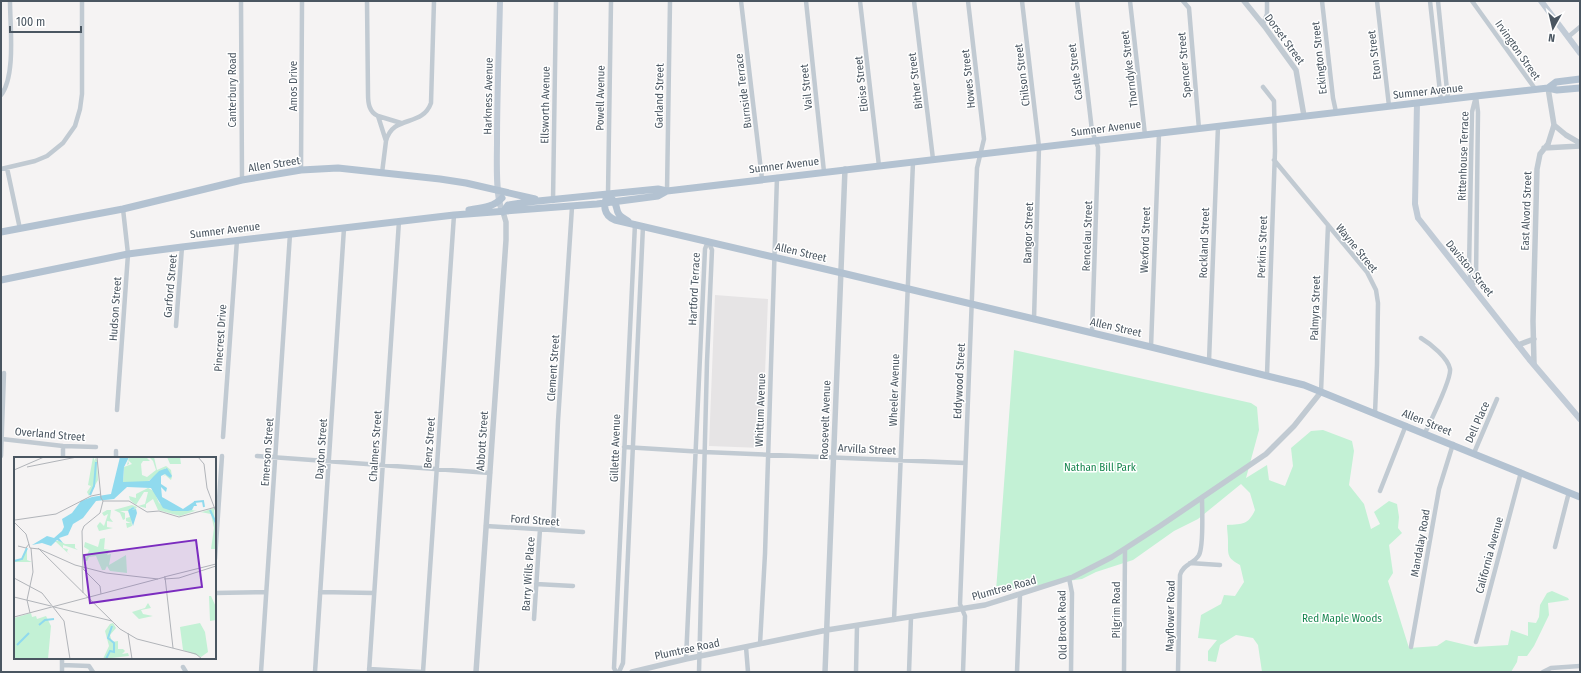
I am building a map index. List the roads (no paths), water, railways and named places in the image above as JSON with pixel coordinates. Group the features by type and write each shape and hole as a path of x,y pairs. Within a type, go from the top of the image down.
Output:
{"main road":[{"name":"Harkness Avenue","path":"500,1 497,96 497,168 500,207 503,212"},
{"path":"1541,1 1580,53"},
{"name":"Sumner Avenue","path":"1548,88 1556,82 1580,79"},
{"name":"Sumner Avenue","path":"503,212 510,205 553,200 658,189 667,191 1548,88 1557,90 1580,88"},
{"name":"Daviston Street","path":"1416,103 1416,213 1424,227 1518,345 1580,419"},
{"name":"Allen Street","path":"1,232 124,209 242,180 301,170 338,168 448,180 531,198 553,200"},
{"name":"Sumner Avenue","path":"1,280 128,254 454,215 572,207 615,202 658,196 667,191"},
{"name":"Allen Street","path":"608,194 615,202 616,211 620,216 642,226 1151,346 1304,385 1453,444 1579,497"},
{"path":"604,203 608,194"},
{"name":"Sumner Avenue","path":"454,215 488,206 500,200"},
{"name":"Allen Street","path":"604,203 606,212 611,219 634,223"}],"street":[{"path":"1,95 6,87 10,74 10,1"},
{"path":"1,169 39,160 51,154 66,139 77,122 82,94 82,1"},
{"name":"Canterbury Road","path":"241,1 242,180"},
{"name":"Amos Drive","path":"301,170 302,1"},
{"path":"368,1 368,94 371,110 378,116 401,123"},
{"path":"382,173 386,141 390,131 401,123 421,117 428,111 431,103 434,1"},
{"name":"Ellsworth Avenue","path":"554,208 556,1"},
{"name":"Powell Avenue","path":"608,194 611,1"},
{"name":"Garland Street","path":"667,191 670,1"},
{"name":"Burnside Terrace","path":"741,1 762,179"},
{"name":"Vail Street","path":"806,1 824,172"},
{"name":"Eloise Street","path":"860,1 879,166"},
{"name":"Bither Street","path":"914,1 933,159"},
{"name":"Howes Street","path":"968,1 984,139 981,154"},
{"name":"Chilson Street","path":"1022,1 1039,147"},
{"name":"Castle Street","path":"1077,1 1092,131 1096,140"},
{"name":"Thorndyke Street","path":"1130,1 1145,135"},
{"name":"Spencer Street","path":"1183,1 1188,8 1199,128"},
{"name":"Dorset Street","path":"1244,1 1263,24 1297,71 1304,116"},
{"path":"1263,24 1267,14 1267,1"},
{"name":"Eckington Street","path":"1322,1 1333,98 1336,112"},
{"name":"Eton Street","path":"1377,1 1389,106"},
{"path":"1430,1 1445,100"},
{"path":"1438,1 1445,100"},
{"name":"Irvington Street","path":"1472,1 1536,90"},
{"path":"1568,37 1580,27"},
{"name":"Perkins Street","path":"1263,87 1274,102 1274,160 1267,376"},
{"name":"East Alvord Street","path":"1534,364 1533,321 1537,169 1539,155 1550,140 1554,125 1548,88"},
{"name":"Rittenhouse Terrace","path":"1472,286 1469,269 1472,112 1476,96"},
{"path":"378,116 386,141"},
{"path":"1554,125 1580,144"},
{"name":"Rockland Street","path":"1209,361 1218,126"},
{"name":"Wexford Street","path":"1151,346 1159,133"},
{"name":"Rencelau Street","path":"1092,333 1098,154 1096,140"},
{"path":"1544,148 1580,144"},
{"name":"Bangor Street","path":"1034,319 1039,147"},
{"name":"Eddywood Street","path":"963,672 965,616 960,604 977,168 981,154"},
{"name":"Wayne Street","path":"1274,160 1367,272 1377,293 1379,312 1375,413"},
{"name":"Wheeler Avenue","path":"894,620 913,162"},
{"path":"7,168 20,229"},
{"name":"Roosevelt Avenue","path":"825,672 845,169"},
{"name":"Whittum Avenue","path":"760,644 777,177"},
{"name":"Clement Street","path":"553,530 558,420 572,207"},
{"name":"Hudson Street","path":"117,410 128,254 124,209"},
{"name":"Abbott Street","path":"476,672 506,240 506,222 503,212"},
{"name":"Benz Street","path":"423,672 454,215"},
{"name":"Chalmers Street","path":"369,670 399,221"},
{"name":"Gillette Avenue","path":"616,672 614,668 634,223"},
{"name":"Palmyra Street","path":"1322,392 1328,225"},
{"name":"Gillette Avenue","path":"619,672 623,663 642,226"},
{"name":"Dayton Street","path":"315,672 330,462 344,228"},
{"name":"Emerson Street","path":"261,672 290,234"},
{"name":"Pinecrest Drive","path":"223,437 237,240"},
{"name":"Hartford Terrace","path":"686,659 705,249 708,241"},
{"name":"Hartford Terrace","path":"699,672 698,656 704,452 712,250 708,241"},
{"name":"Garford Street","path":"176,326 182,247"},
{"path":"629,338 637,339"},
{"path":"1421,338 1438,351 1450,369 1448,380 1425,433"},
{"path":"1518,345 1534,339"},
{"path":"1,456 4,373"},
{"name":"Plumtree Road","path":"632,672 698,656 827,630 985,605 1069,578 1094,567 1125,549 1275,447 1322,392"},
{"name":"Dell Place","path":"1474,453 1497,399"},
{"path":"1380,491 1406,425"},
{"name":"Overland Street","path":"2,439 63,446 96,447"},
{"name":"Mandalay Road","path":"1411,647 1436,501 1453,444"},
{"path":"62,457 63,446"},
{"name":"Arvilla Street","path":"624,447 696,452 965,463"},
{"path":"116,451 116,457"},
{"path":"216,544 222,456"},
{"path":"257,456 490,474"},
{"name":"California Avenue","path":"1476,642 1521,472"},
{"path":"1555,547 1569,492"},
{"name":"Mayflower Road","path":"1178,672 1180,578 1183,568 1196,559 1200,551 1202,498"},
{"path":"621,524 629,524"},
{"name":"Ford Street","path":"486,526 584,532"},
{"name":"Barry Wills Place","path":"534,619 540,529"},
{"name":"Pilgrim Road","path":"1124,672 1125,549"},
{"path":"1190,563 1220,565"},
{"name":"Old Brook Road","path":"1069,578 1072,593 1071,672"},
{"path":"536,584 573,586"},
{"path":"216,592 266,592"},
{"path":"320,592 374,593"},
{"path":"1017,672 1020,595"},
{"path":"618,599 626,600"},
{"path":"909,672 911,617"},
{"path":"856,672 858,626"},
{"path":"746,647 748,672"},
{"path":"62,659 62,672"},
{"path":"62,665 89,666 93,672"},
{"path":"1543,672 1551,668 1580,666"},
{"path":"183,667 186,672"},
{"path":"369,670 423,672"}],"park label":[{"name":"Nathan Bill Park","path":"1100,467"},
{"name":"Red Maple Woods","path":"1342,618"}]}
